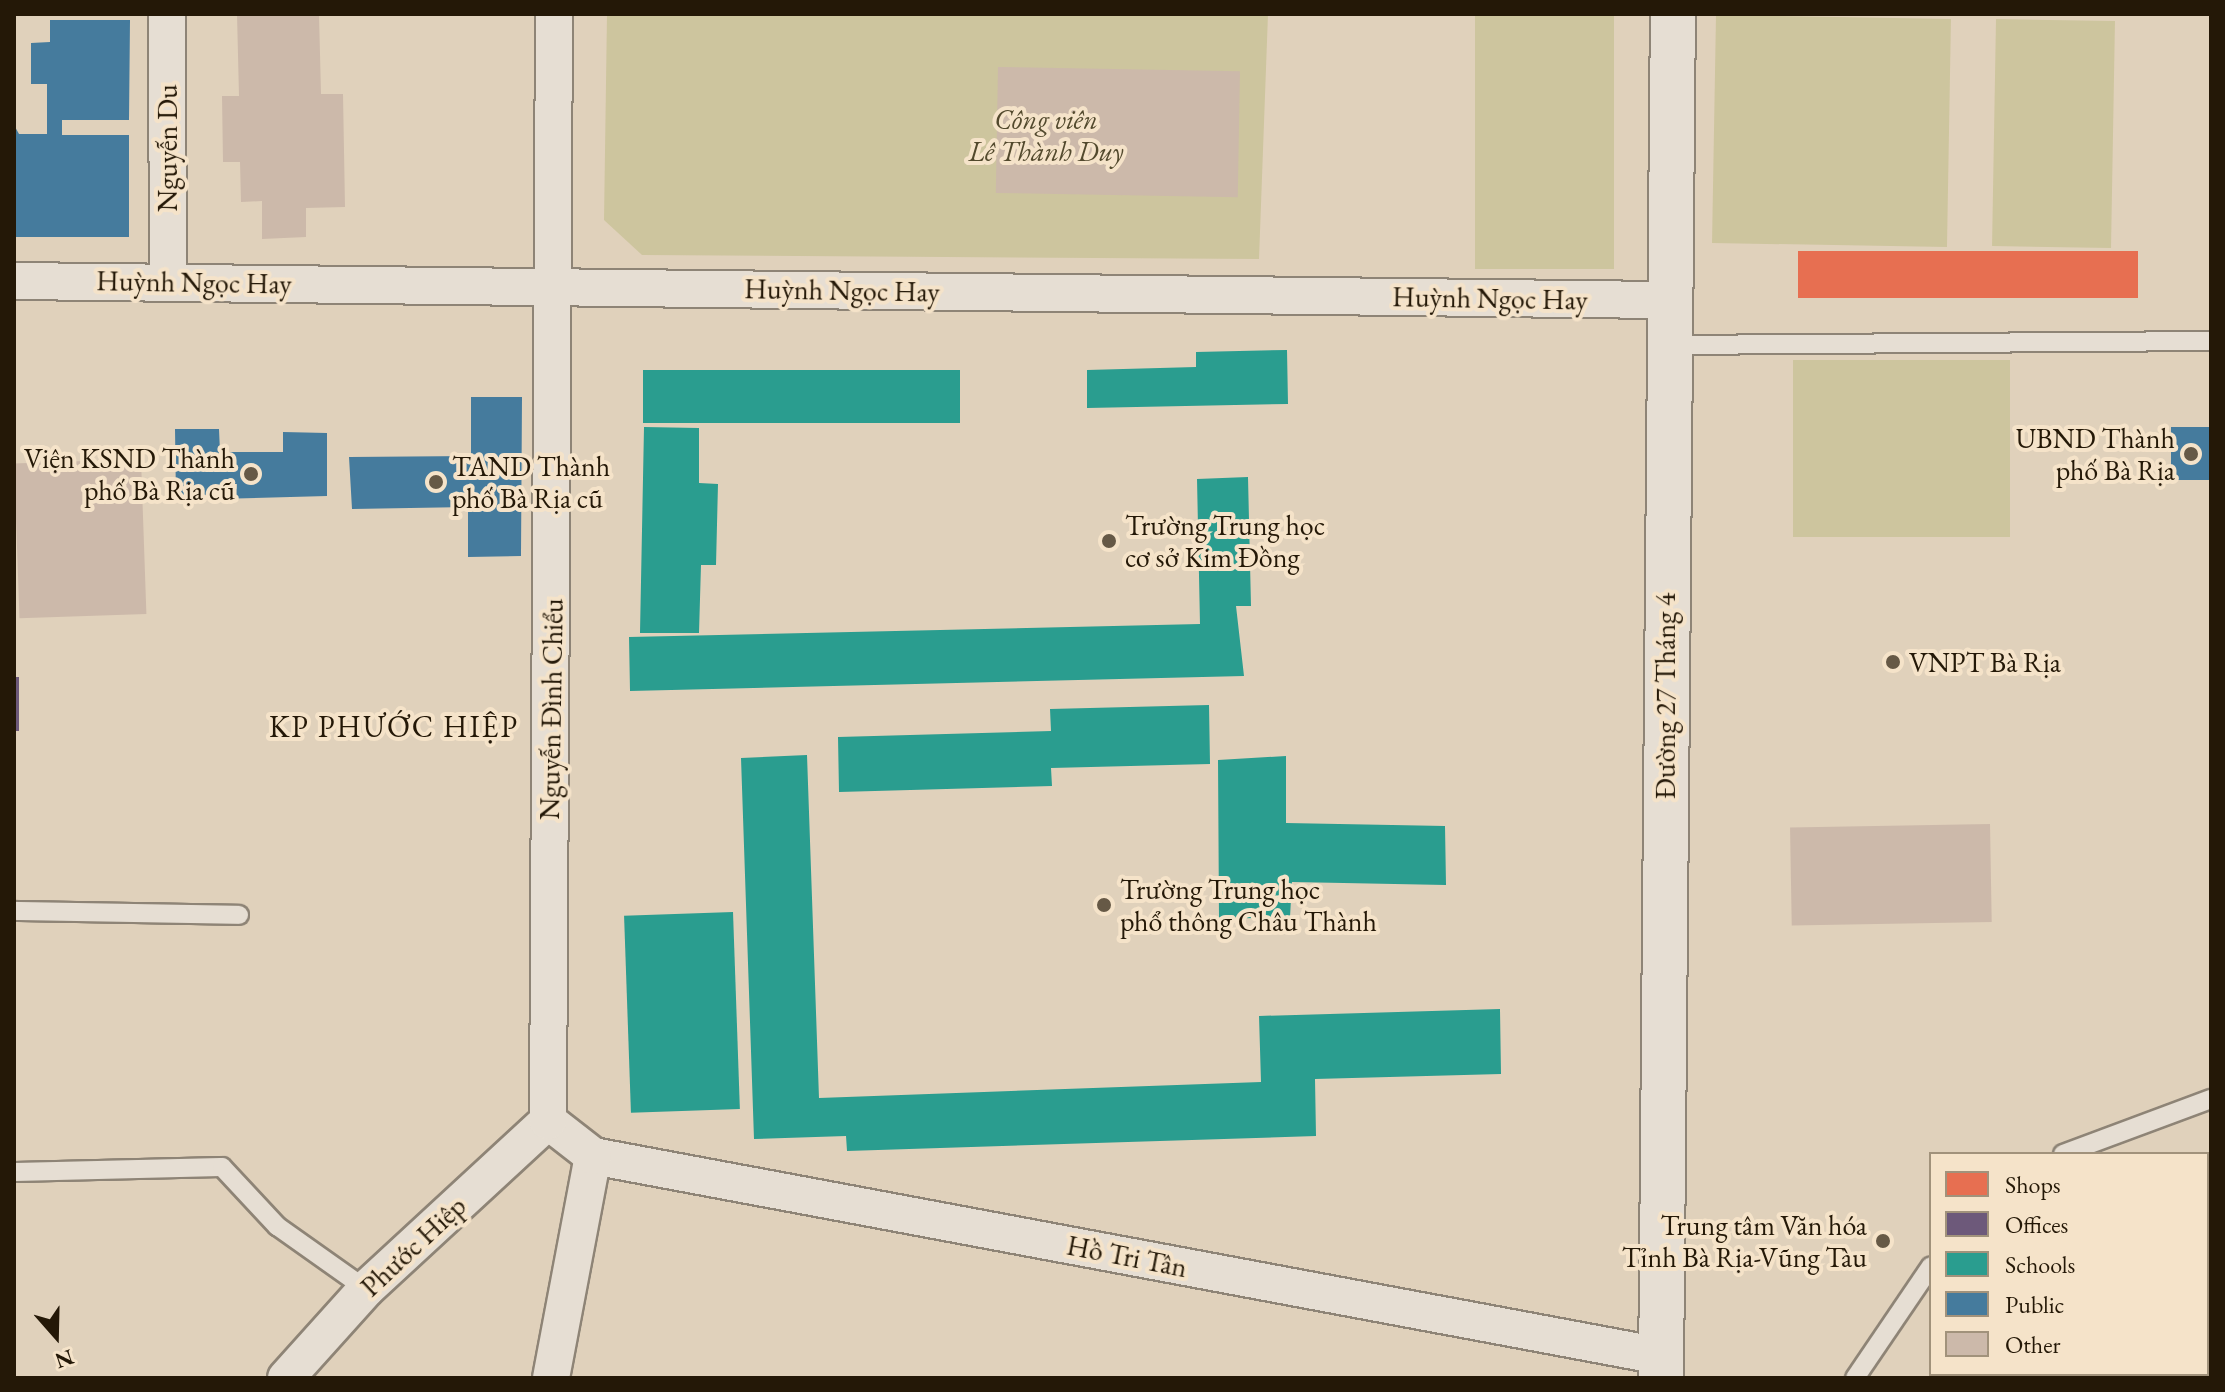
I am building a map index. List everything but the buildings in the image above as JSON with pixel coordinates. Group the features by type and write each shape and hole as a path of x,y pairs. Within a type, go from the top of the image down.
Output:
{"street":[{"name":"Nguyễn Du","path":"167,14 168,282"},
{"name":"Nguyễn Đình Chiểu","path":"548,1121 555,286 554,14"},
{"name":"Đường 27 Tháng 4","path":"1661,1367 1667,345 1673,14"},
{"name":"Huỳnh Ngọc Hay","path":"14,281 1669,300"},
{"path":"548,1121 593,1156 551,1378"},
{"name":"Phước Hiệp","path":"286,1378 366,1289 548,1121"},
{"name":"Hồ Tri Tân","path":"593,1156 1661,1367"}],"lane":[{"path":"1667,345 2211,341"},
{"path":"14,911 239,915"},
{"path":"2068,1152 2211,1099"},
{"path":"14,1172 222,1167 277,1226 366,1289"},
{"path":"1855,1378 1929,1269"}],"green space":[{"name":"Công viên Lê Thành Duy","path":"607,14 1268,14 1259,259 642,255 604,220"},
{"path":"1475,14 1614,14 1614,269 1475,269"},
{"path":"1716,15 1951,19 1947,247 1712,243"},
{"path":"1996,19 2115,21 2111,248 1992,246"},
{"path":"1793,360 2010,360 2010,537 1793,537"}],"place":[{"name":"UBND Thành phố Bà Rịa","path":"2191,454"},
{"name":"Viện KSND Thành phố Bà Rịa cũ","path":"251,474"},
{"name":"TAND Thành phố Bà Rịa cũ","path":"436,482"},
{"name":"Trường Trung học cơ sở Kim Đồng","path":"1109,541"},
{"name":"VNPT Bà Rịa","path":"1893,662"},
{"name":"Trường Trung học phổ thông Châu Thành","path":"1104,905"},
{"name":"Trung tâm Văn hóa Tỉnh Bà Rịa-Vũng Tàu","path":"1883,1241"}],"district":[{"name":"KP PHƯỚC HIỆP","path":"394,727"}]}
